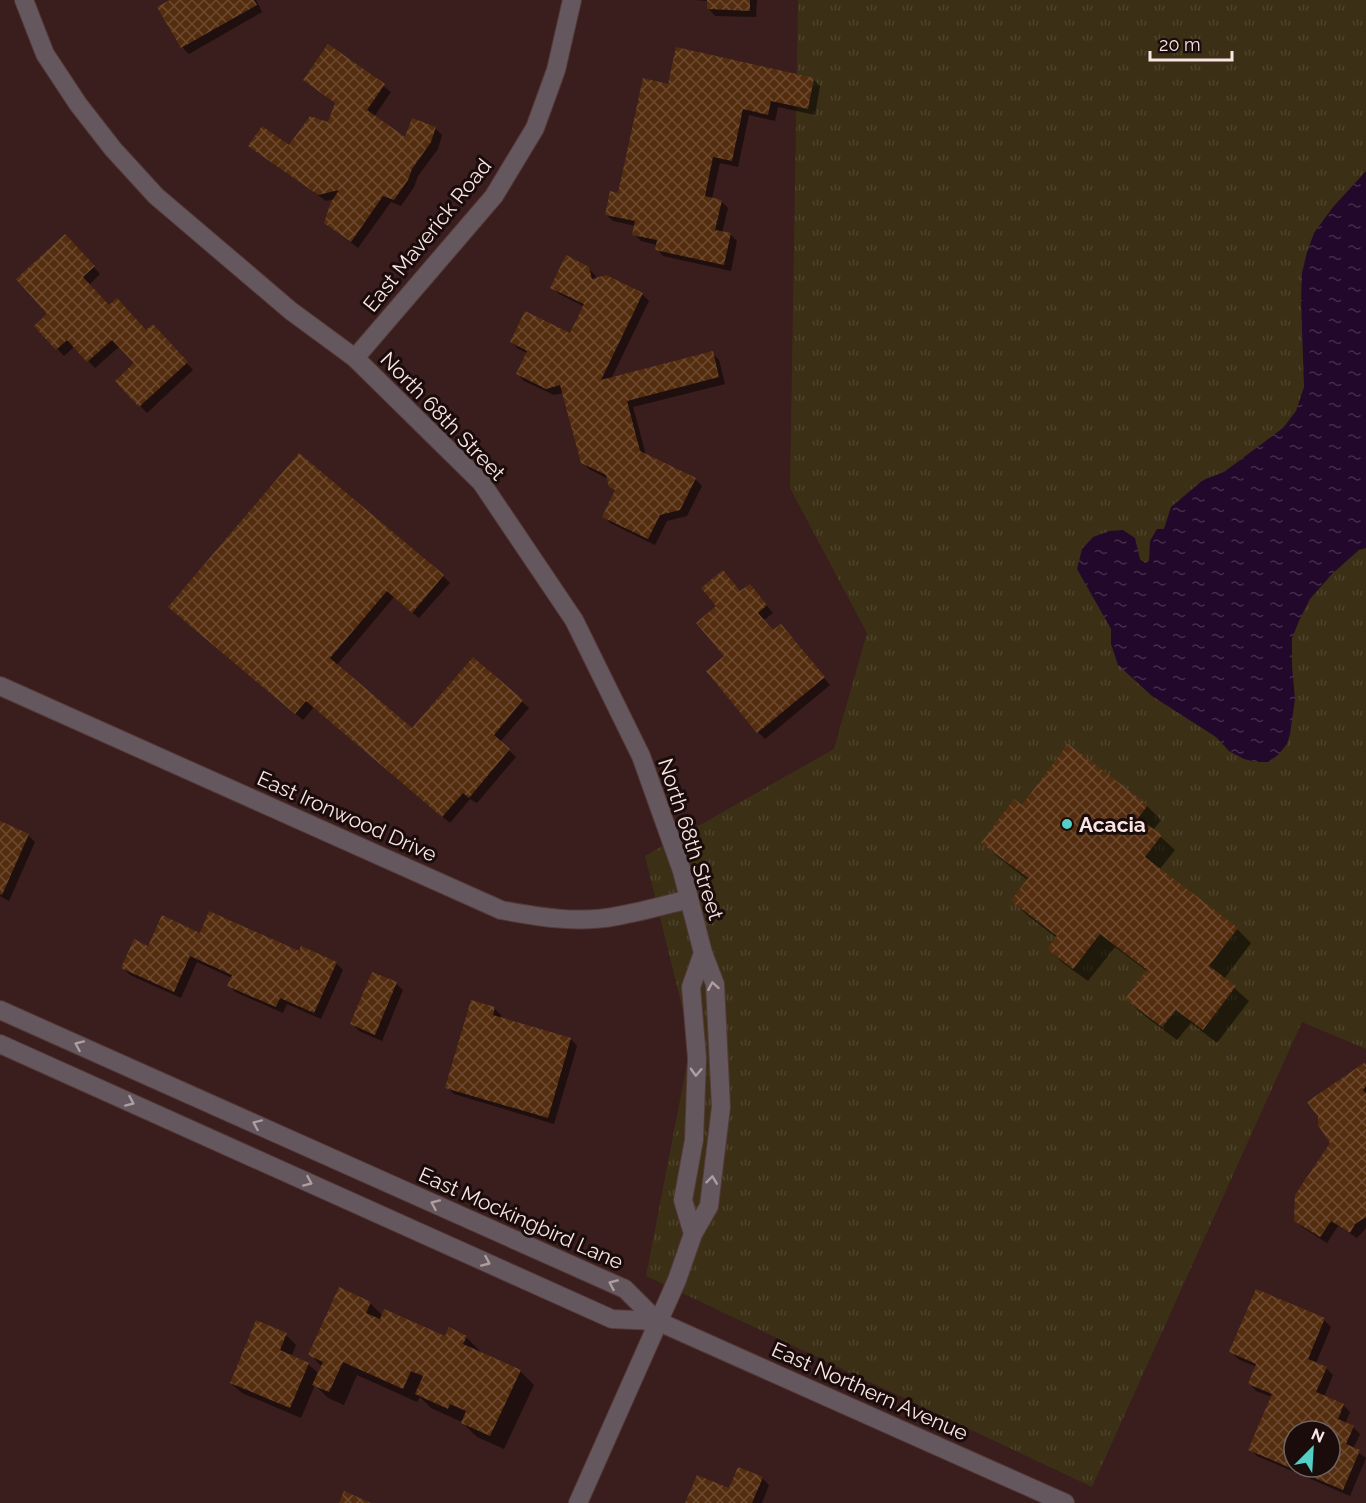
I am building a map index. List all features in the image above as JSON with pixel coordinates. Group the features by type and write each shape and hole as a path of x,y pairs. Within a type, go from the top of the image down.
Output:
{"street":[{"name":"North 68th Street","path":"24,0 45,54 78,104 113,149 156,196 291,310 355,358 481,483 574,620 641,756 682,872 703,953 715,984 721,1107 709,1206 693,1234 677,1280 578,1503"},
{"name":"East Maverick Road","path":"355,358 494,196 535,128 556,70 572,0"},
{"name":"East Ironwood Drive","path":"0,686 501,910 542,918 586,919 615,917 689,899"},
{"name":"North 68th Street","path":"693,1234 683,1200 694,1140 697,1058 691,987 703,953"},
{"name":"East Mockingbird Lane","path":"0,1010 625,1290 657,1321"},
{"path":"0,1044 612,1319 657,1321"},
{"name":"East Northern Avenue","path":"657,1321 1064,1503"}],"green space":[{"path":"798,0 1366,0 1366,1049 1302,1022 1092,1487 646,1276 691,1043 645,856 834,749 867,633 790,488"}],"water":[{"path":"1366,171 1366,548 1359,550 1332,574 1310,599 1292,638 1295,699 1287,744 1268,762 1256,762 1229,751 1216,737 1152,696 1118,665 1111,644 1111,629 1077,569 1082,549 1093,537 1109,531 1123,530 1135,538 1140,559 1145,563 1149,561 1150,541 1157,529 1164,529 1171,507 1203,480 1224,472 1283,428 1296,411 1304,387 1301,300 1302,273 1307,252 1314,233 1333,207"}],"building":[{"path":"170,0 254,0 257,5 181,48 157,7"},
{"path":"707,0 750,0 750,11 707,9"},
{"path":"328,44 385,84 367,110 405,137 412,118 436,127 431,142 394,200 383,196 351,242 324,223 331,202 339,190 318,195 248,146 262,126 289,145 310,116 328,122 335,103 303,80"},
{"path":"676,47 814,78 808,109 771,101 768,115 743,109 732,161 713,157 705,196 722,200 715,230 731,233 724,265 655,250 657,240 632,235 635,221 605,215 610,191 618,193 643,78 668,84"},
{"path":"65,234 95,266 83,277 109,305 117,298 146,330 153,324 188,362 139,407 115,381 134,363 112,340 87,362 67,340 56,350 34,326 47,314 16,279"},
{"path":"566,255 589,267 592,279 606,275 643,293 601,380 713,351 719,377 627,401 640,451 696,478 680,510 660,515 648,539 602,517 615,490 609,487 606,475 581,463 560,385 546,389 516,374 527,351 510,342 525,311 570,333 584,304 550,288"},
{"path":"299,453 444,575 412,613 387,591 330,658 412,728 473,657 523,700 494,735 510,749 469,798 463,793 442,817 306,701 295,714 168,607"},
{"path":"723,570 740,591 750,584 767,605 758,613 773,630 781,624 825,677 757,733 706,671 724,656 696,623 716,606 701,588"},
{"path":"1068,744 1148,805 1138,818 1162,835 1145,857 1238,928 1209,966 1236,986 1203,1030 1176,1010 1162,1027 1125,999 1147,970 1100,934 1073,969 1047,949 1057,936 1011,901 1028,878 981,843 1014,799 1022,805"},
{"path":"0,821 29,834 2,895 0,894"},
{"path":"209,911 299,951 301,946 337,962 314,1013 280,998 276,1007 227,986 232,975 190,956 174,992 121,968 134,939 148,946 162,915 200,933"},
{"path":"372,972 397,982 375,1035 350,1024"},
{"path":"471,1000 495,1007 493,1015 571,1038 548,1118 445,1088"},
{"path":"1364,1063 1366,1065 1366,1086 1363,1090 1366,1093 1366,1217 1355,1224 1350,1233 1331,1221 1320,1237 1294,1221 1295,1195 1330,1143 1318,1125 1318,1117 1307,1102"},
{"path":"339,1287 371,1302 366,1313 380,1319 384,1309 445,1336 449,1327 467,1336 463,1344 521,1370 490,1436 461,1423 466,1411 450,1404 448,1409 415,1394 423,1376 411,1371 403,1389 343,1362 329,1392 312,1385 323,1362 308,1355"},
{"path":"1256,1289 1325,1318 1308,1359 1327,1367 1316,1392 1344,1404 1338,1419 1282,1419 1282,1464 1248,1450 1272,1394 1248,1384 1256,1364 1229,1352"},
{"path":"256,1320 287,1333 280,1350 309,1363 290,1408 230,1383"},
{"path":"1342,1421 1354,1426 1346,1444 1360,1450 1343,1490 1317,1479 1342,1479"},
{"path":"738,1467 763,1477 752,1503 685,1503 697,1475 729,1488"},
{"path":"344,1491 371,1503 339,1503"}],"place":[{"name":"Acacia","path":"1067,824"}]}
